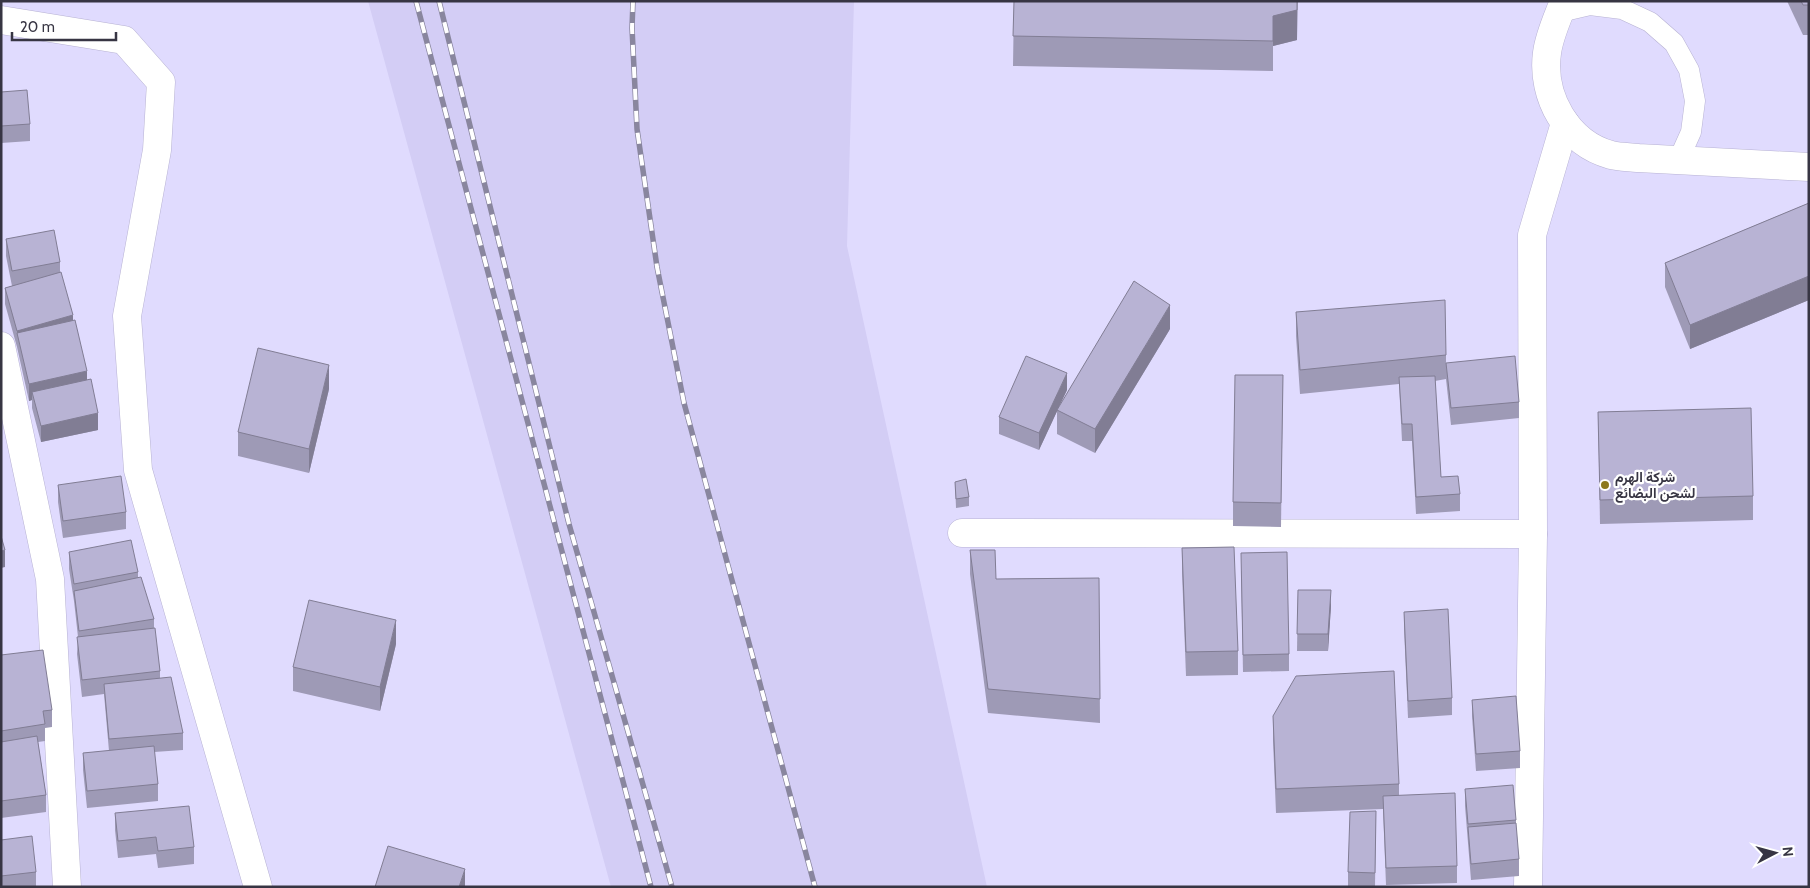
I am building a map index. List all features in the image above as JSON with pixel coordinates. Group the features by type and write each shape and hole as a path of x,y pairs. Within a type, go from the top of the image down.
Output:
{"street":[{"path":"1562,7 1547,51 1545,76 1552,101 1565,124 1585,143 1610,154 1678,161 1809,167"},
{"path":"1,20 124,40 161,82 157,150 127,316 138,470 258,887"},
{"path":"1528,887 1533,534 1532,235 1565,124"},
{"path":"1,346 50,580 67,887"},
{"path":"962,533 1533,534"}],"lane":[{"path":"1562,7 1590,5 1622,9 1650,22 1674,43 1689,70 1695,101 1691,132 1678,161"}],"shaded area":[{"path":"368,1 854,1 847,246 987,887 611,887"}],"building":[{"path":"1014,1 1297,1 1297,10 1273,16 1273,41 1013,36"},
{"path":"1801,1 1809,1 1809,5 1803,5"},
{"path":"27,90 30,124 1,126 1,92"},
{"path":"1809,203 1809,276 1690,325 1665,263"},
{"path":"54,230 60,262 12,271 6,239"},
{"path":"61,272 73,315 17,331 5,288"},
{"path":"1134,281 1170,305 1095,429 1057,410"},
{"path":"1445,300 1446,355 1300,370 1296,312"},
{"path":"75,320 87,371 29,384 17,333"},
{"path":"258,348 329,365 309,449 238,432"},
{"path":"1026,356 1067,373 1039,433 999,417"},
{"path":"1515,356 1519,402 1451,408 1446,363"},
{"path":"1235,375 1283,375 1281,503 1233,502"},
{"path":"1435,376 1441,477 1458,476 1460,494 1416,497 1412,424 1402,424 1399,377"},
{"path":"91,379 98,413 41,426 32,392"},
{"path":"1751,408 1753,496 1600,500 1598,412"},
{"path":"121,476 126,512 63,521 58,485"},
{"path":"966,479 969,497 956,499 955,482"},
{"path":"1,536 5,550 1,551"},
{"path":"131,540 138,572 74,584 69,552"},
{"path":"1234,547 1238,651 1186,652 1182,548"},
{"path":"970,550 995,550 996,579 1099,578 1100,699 988,689"},
{"path":"1287,552 1289,654 1243,655 1241,553"},
{"path":"141,577 154,619 79,631 74,591"},
{"path":"1298,590 1331,590 1328,634 1297,634"},
{"path":"309,600 396,620 380,687 293,667"},
{"path":"1448,609 1452,698 1408,701 1404,612"},
{"path":"155,628 160,671 82,680 77,637"},
{"path":"43,650 52,710 43,711 45,724 1,731 1,655"},
{"path":"1394,671 1399,784 1276,789 1273,716 1296,676"},
{"path":"171,677 183,733 109,739 104,684"},
{"path":"1516,696 1520,751 1476,754 1472,700"},
{"path":"37,736 46,795 1,801 1,742"},
{"path":"154,746 158,784 87,791 83,753"},
{"path":"1513,785 1516,820 1468,824 1465,789"},
{"path":"1455,793 1457,866 1386,868 1383,796"},
{"path":"189,806 194,847 158,851 156,837 118,841 115,813"},
{"path":"1376,811 1375,873 1348,872 1350,812"},
{"path":"1516,823 1519,859 1471,864 1468,827"},
{"path":"32,836 36,872 1,876 1,840"},
{"path":"388,846 465,869 459,887 375,887"}],"railway":[{"path":"416,1 651,887"},
{"path":"439,1 569,524 672,887"},
{"path":"633,1 632,28 637,129 657,267 684,403 815,887"}],"place":[{"name":"شركة الهرم لشحن البضائع","path":"1605,485"}]}
